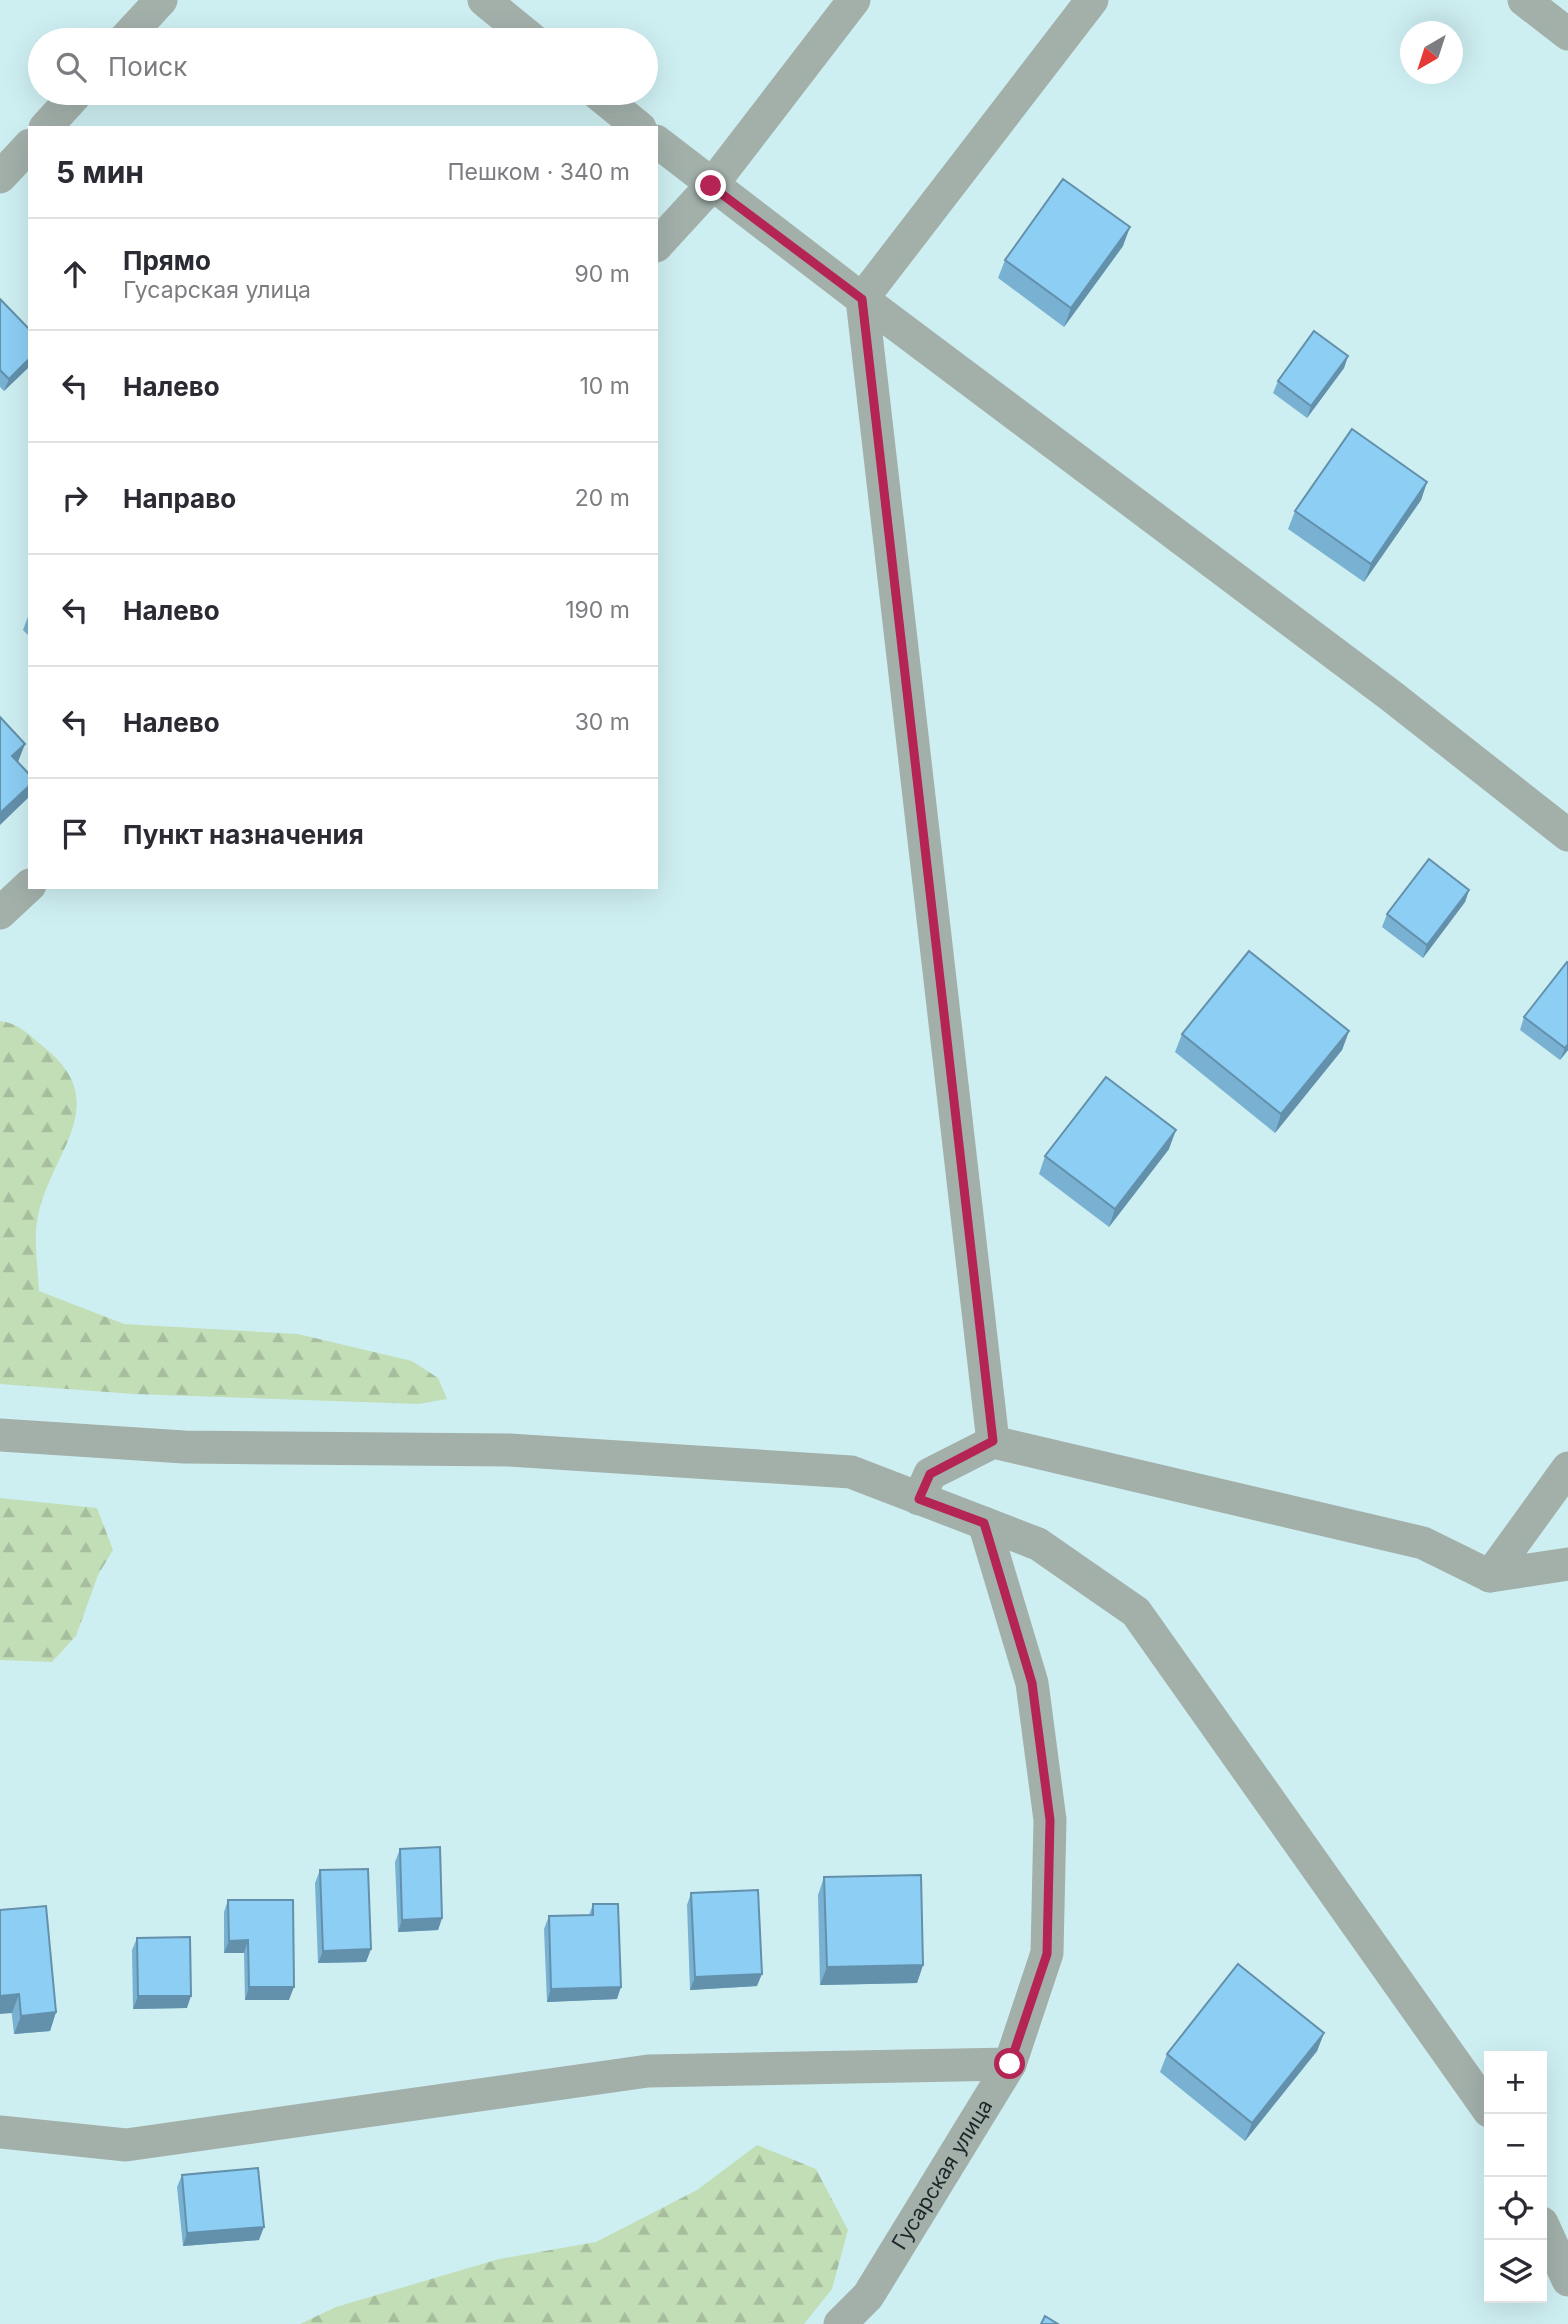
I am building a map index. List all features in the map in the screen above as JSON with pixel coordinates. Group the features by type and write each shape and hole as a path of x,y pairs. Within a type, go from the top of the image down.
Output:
{"street":[{"path":"135,28 161,0"},
{"path":"484,0 518,28"},
{"path":"658,244 711,186 854,0"},
{"path":"993,1441 862,299 1092,0"},
{"path":"1524,0 1568,34"},
{"path":"47,126 66,105"},
{"path":"612,105 638,126"},
{"path":"658,143 711,186 1390,695 1568,835"},
{"path":"0,177 28,147"},
{"path":"0,913 28,887"},
{"path":"0,1435 184,1447 509,1450 851,1472 1038,1544 1136,1612 1484,2104"},
{"path":"919,1499 930,1474 993,1441 1423,1544 1490,1576 1568,1564"},
{"path":"1490,1576 1568,1468"},
{"name":"Гусарская улица","path":"841,2324 868,2296 1010,2064 1047,1954 1050,1820 1032,1683 984,1523"},
{"path":"0,2132 126,2145 648,2071 1010,2064"},
{"path":"1547,2234 1568,2280"}],"green space":[{"path":"0,1021 19,1027 45,1048 65,1069 75,1089 77,1109 72,1129 38,1216 36,1244 39,1291 124,1324 298,1334 412,1361 438,1378 447,1399 419,1404 134,1394 0,1384"},
{"path":"0,1498 97,1508 113,1550 98,1575 76,1636 52,1662 0,1660"},
{"path":"757,2145 816,2169 848,2230 832,2289 804,2324 300,2324 336,2307 499,2259 596,2242 697,2190"}],"building":[{"path":"1063,179 1130,227 1071,308 1005,260"},
{"path":"0,299 28,328 28,360 9,379 0,370"},
{"path":"1314,331 1348,356 1311,406 1278,381"},
{"path":"1352,429 1427,482 1371,564 1295,511"},
{"path":"0,717 25,744 12,756 28,773 28,787 0,813"},
{"path":"1429,859 1469,890 1427,945 1387,914"},
{"path":"1249,951 1349,1031 1281,1114 1182,1034"},
{"path":"1567,962 1568,1044 1565,1048 1524,1017"},
{"path":"1106,1077 1176,1130 1115,1209 1045,1156"},
{"path":"440,1847 442,1918 402,1920 400,1849"},
{"path":"368,1869 371,1949 323,1951 320,1870"},
{"path":"921,1875 923,1965 827,1967 824,1877"},
{"path":"758,1890 762,1974 695,1977 691,1893"},
{"path":"228,1900 293,1900 294,1987 249,1987 248,1940 229,1941"},
{"path":"593,1904 618,1904 621,1987 551,1989 549,1916 593,1915"},
{"path":"46,1906 56,2012 21,2016 19,1994 0,1996 0,1910"},
{"path":"190,1937 191,1996 138,1996 137,1938"},
{"path":"1238,1964 1324,2033 1252,2123 1167,2054"},
{"path":"258,2168 264,2227 187,2233 182,2175"},
{"path":"1045,2316 1058,2324 1041,2324"}],"route":[{"path":"711,186 862,299 993,1441 930,1474 919,1499 984,1523 1032,1683 1050,1820 1047,1954 1010,2064"}]}
